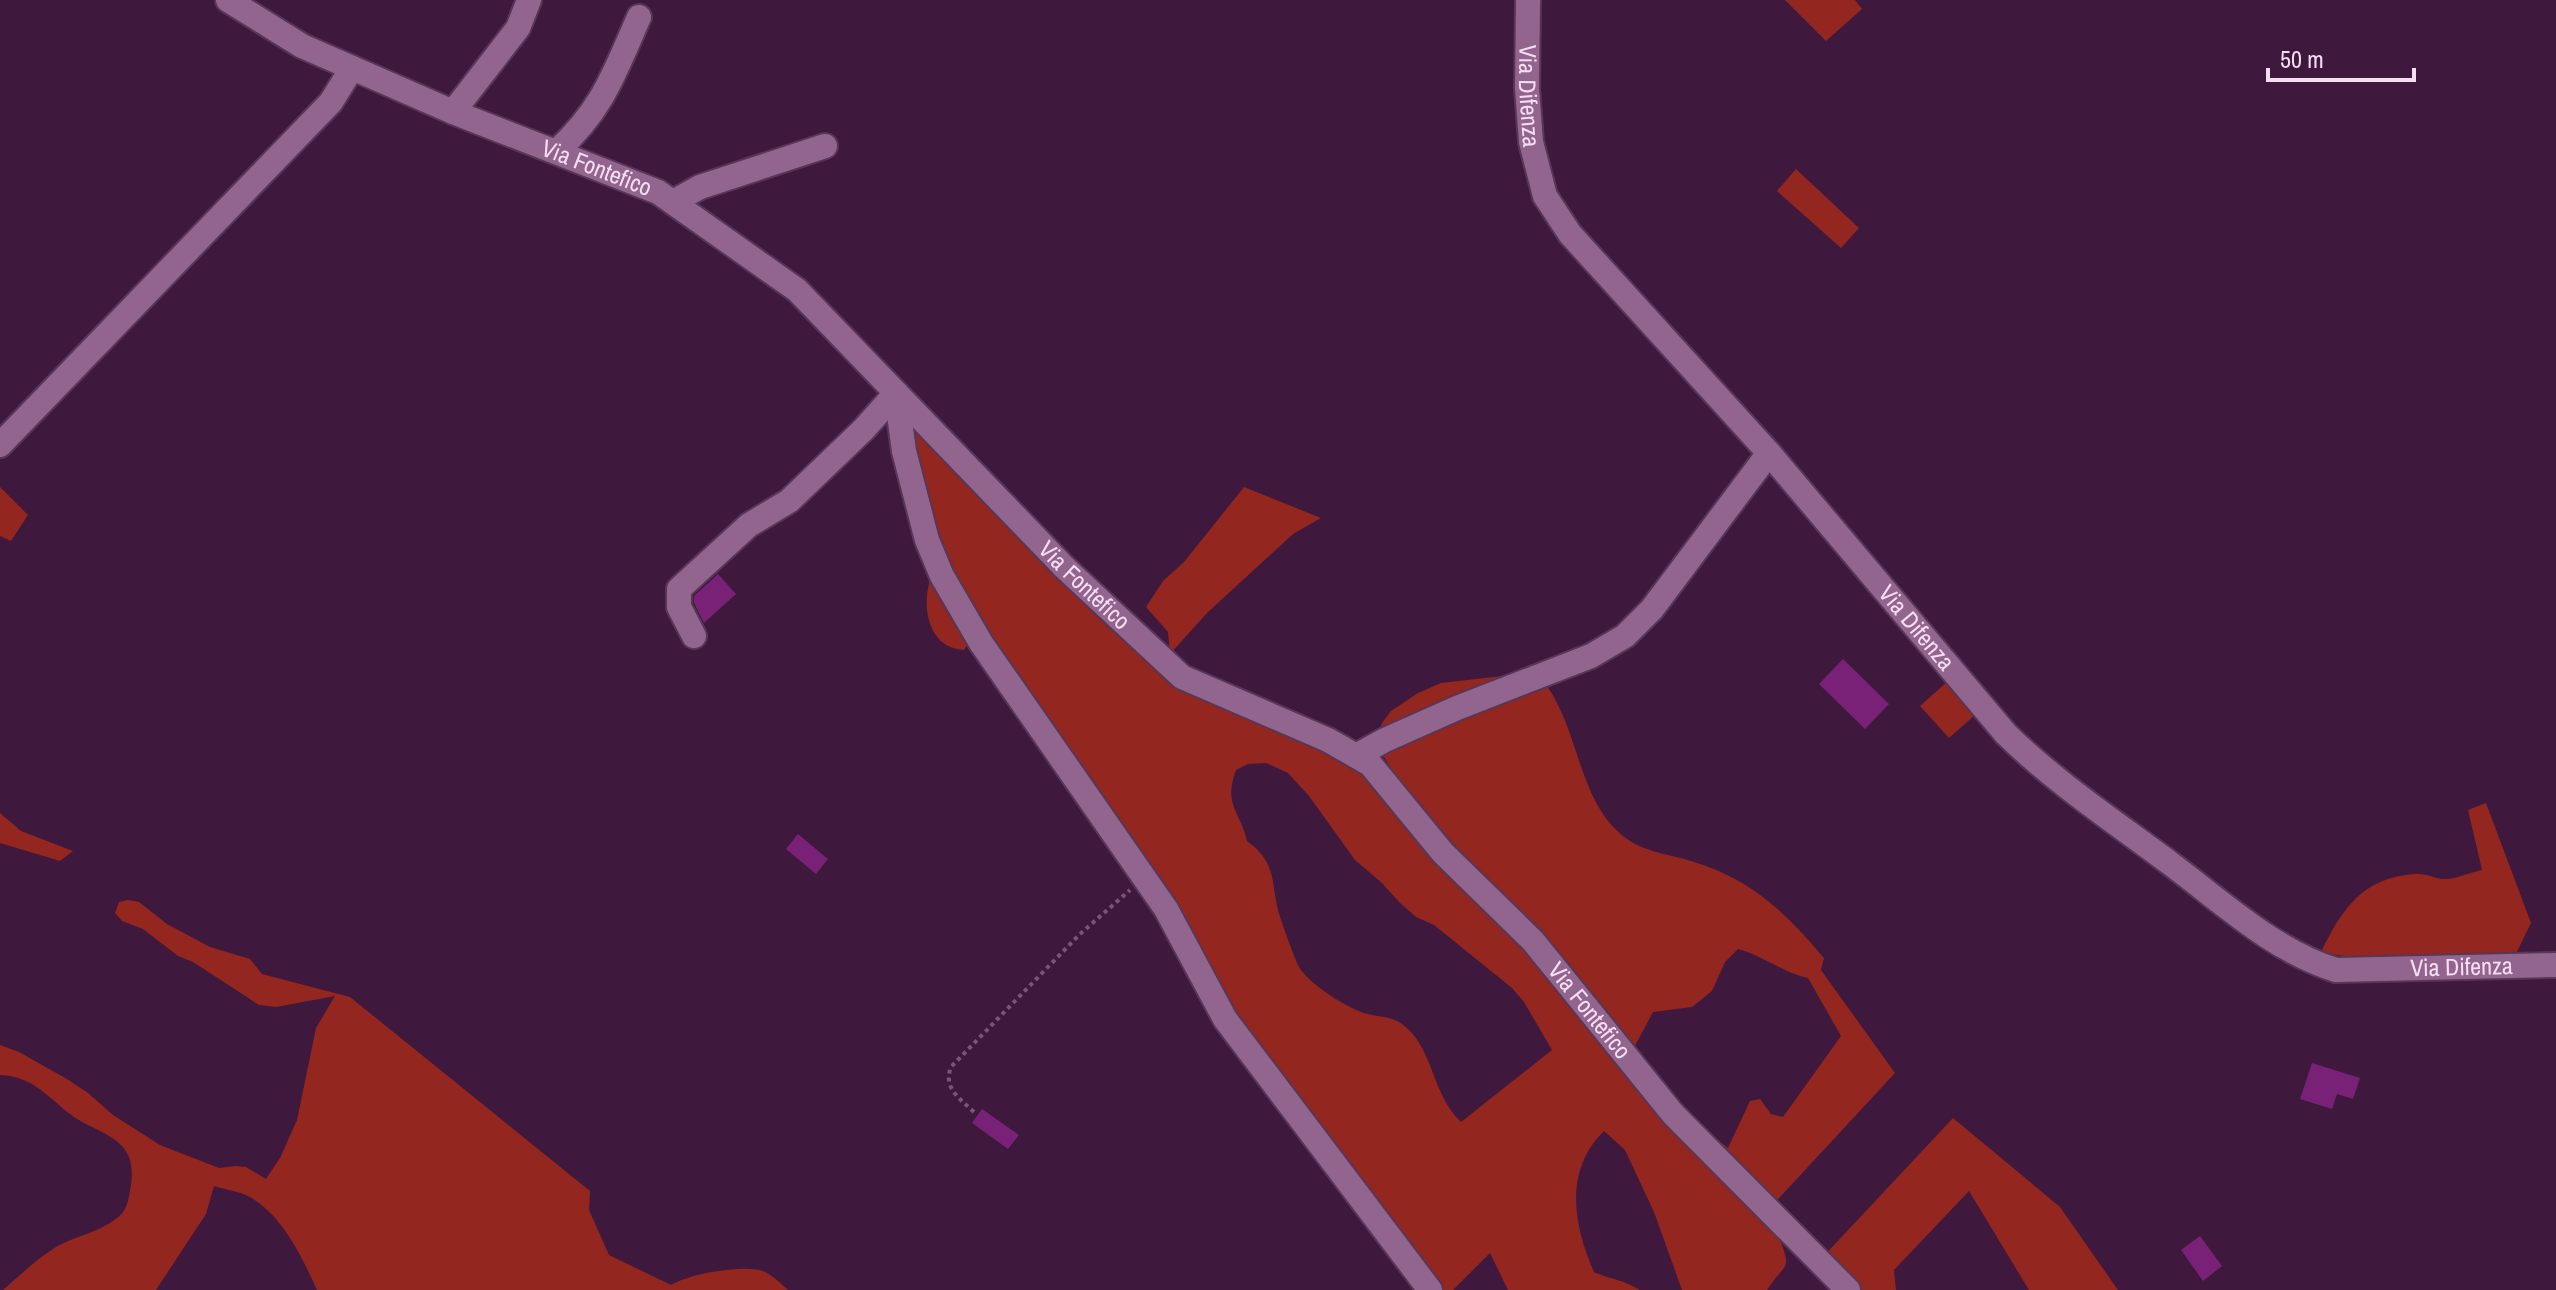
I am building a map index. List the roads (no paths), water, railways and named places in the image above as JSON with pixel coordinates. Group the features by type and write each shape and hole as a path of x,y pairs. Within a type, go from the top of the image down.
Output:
{"street":[{"name":"Via Fontefico","path":"228,0 302,46 453,112 658,192 797,290 1064,567 1182,677 1328,740 1370,764 1443,853 1533,941 1673,1114 1848,1290"},
{"path":"453,112 518,28 529,0"},
{"name":"Via Difenza","path":"1528,0 1530,129 1545,196 1570,234 1769,453 2006,734 2036,763 2296,954 2336,970 2556,965"},
{"path":"556,152 580,130 605,96 639,17"},
{"path":"0,445 331,102 352,68"},
{"path":"673,202 700,187 825,146"},
{"path":"694,636 679,607 679,589 749,525 789,501 864,429 896,393"},
{"path":"896,393 906,463 927,540 942,576 981,643 1166,909 1225,1019 1430,1290"},
{"path":"1356,756 1457,708 1591,656 1625,636 1652,609 1769,453"}]}
